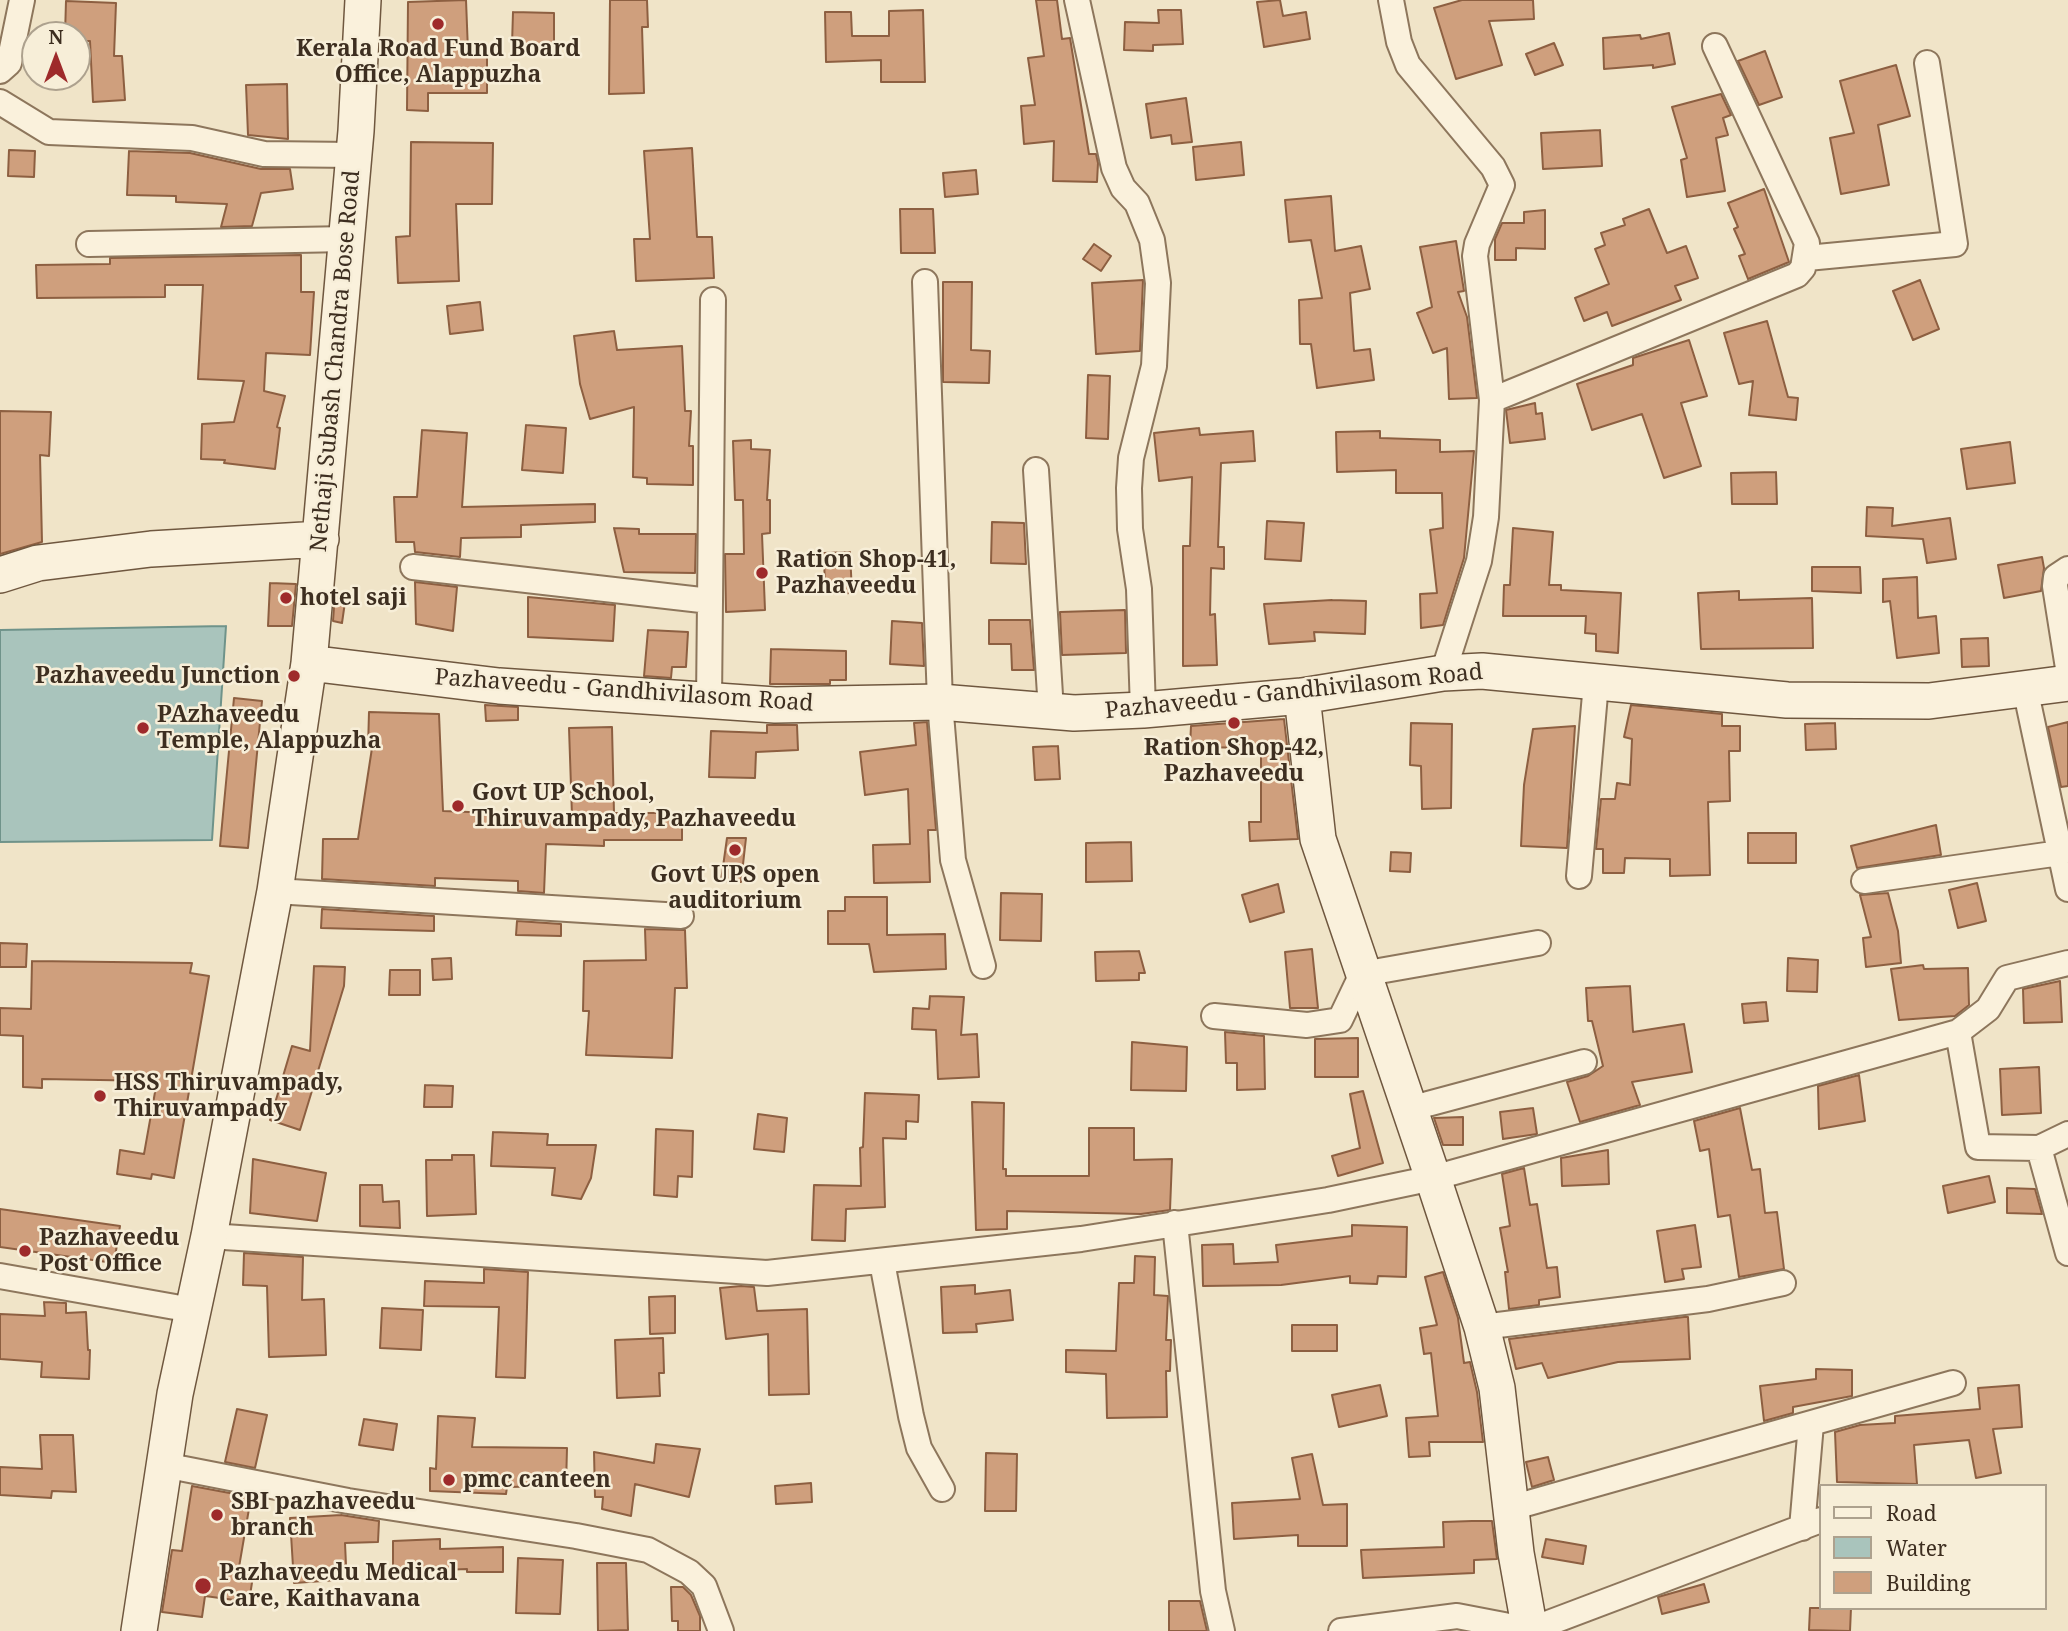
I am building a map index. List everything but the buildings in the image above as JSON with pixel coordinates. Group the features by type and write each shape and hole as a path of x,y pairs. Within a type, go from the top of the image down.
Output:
{"street":[{"path":"0,71 9,63 22,0"},
{"name":"Nethaji Subash Chandra Bose Road","path":"139,1631 164,1465 192,1310 209,1236 275,891 309,663 354,155 363,0"},
{"path":"1077,0 1114,168 1124,188 1137,204 1152,240 1158,283 1154,366 1131,458 1129,488 1139,589 1143,710"},
{"path":"1391,0 1399,42 1408,65 1493,166 1502,185 1477,244 1475,256 1492,400 1486,517 1479,561 1443,673"},
{"path":"1492,400 1797,275 1807,258 1807,243 1715,46"},
{"path":"1807,258 1955,244 1927,63"},
{"path":"0,102 49,132 192,138 264,154 354,155"},
{"path":"89,244 346,239"},
{"path":"925,282 940,702 953,860 983,966"},
{"path":"709,701 713,300"},
{"path":"1036,470 1051,711"},
{"path":"0,575 38,564 151,549 321,539"},
{"path":"413,566 710,601"},
{"path":"2068,569 2056,578 2054,586 2068,668"},
{"name":"Pazhaveedu - Gandhivilasom Road","path":"309,663 499,686 709,701 775,705 940,702 1051,711 1143,710 1302,696 1443,673 1482,671 1800,700 1929,701 2068,683"},
{"path":"1579,876 1596,683"},
{"path":"2025,688 2068,889"},
{"path":"1302,696 1318,839 1482,1327 1497,1388 1511,1508 1530,1631"},
{"path":"1864,881 2060,853"},
{"path":"275,891 681,916"},
{"path":"1362,974 1538,943"},
{"path":"209,1236 372,1249 525,1255 767,1273 1081,1239 1328,1200 1433,1178 1958,1032 1988,1009 2007,978 2068,964"},
{"path":"1214,1016 1307,1025 1340,1020 1362,974"},
{"path":"1958,1032 1978,1147 2039,1148 2068,1134"},
{"path":"1409,1109 1584,1062"},
{"path":"2039,1148 2068,1253"},
{"path":"1175,1223 1213,1591 1222,1631"},
{"path":"882,1262 919,1448 942,1489"},
{"path":"0,1276 192,1310"},
{"path":"1482,1327 1708,1299 1783,1283"},
{"path":"1511,1508 1953,1383"},
{"path":"1340,1631 1457,1616 1530,1631 1812,1524 1811,1424"},
{"path":"164,1465 348,1501 576,1536 648,1550 689,1572 704,1586 721,1631"}],"water":[{"path":"226,626 212,840 0,842 0,630"}],"place":[{"name":"Kerala Road Fund Board Office, Alappuzha","path":"438,24"},
{"name":"Ration Shop-41, Pazhaveedu","path":"762,573"},
{"name":"hotel saji","path":"286,598"},
{"name":"Pazhaveedu Junction","path":"294,676"},
{"name":"Ration Shop-42, Pazhaveedu","path":"1234,723"},
{"name":"PAzhaveedu Temple, Alappuzha","path":"143,728"},
{"name":"Govt UP School, Thiruvampady, Pazhaveedu","path":"458,806"},
{"name":"Govt UPS open auditorium","path":"735,850"},
{"name":"HSS Thiruvampady, Thiruvampady","path":"100,1096"},
{"name":"Pazhaveedu Post Office","path":"25,1251"},
{"name":"pmc canteen","path":"449,1480"},
{"name":"SBI pazhaveedu branch","path":"217,1515"},
{"name":"Pazhaveedu Medical Care, Kaithavana","path":"203,1586"}]}
